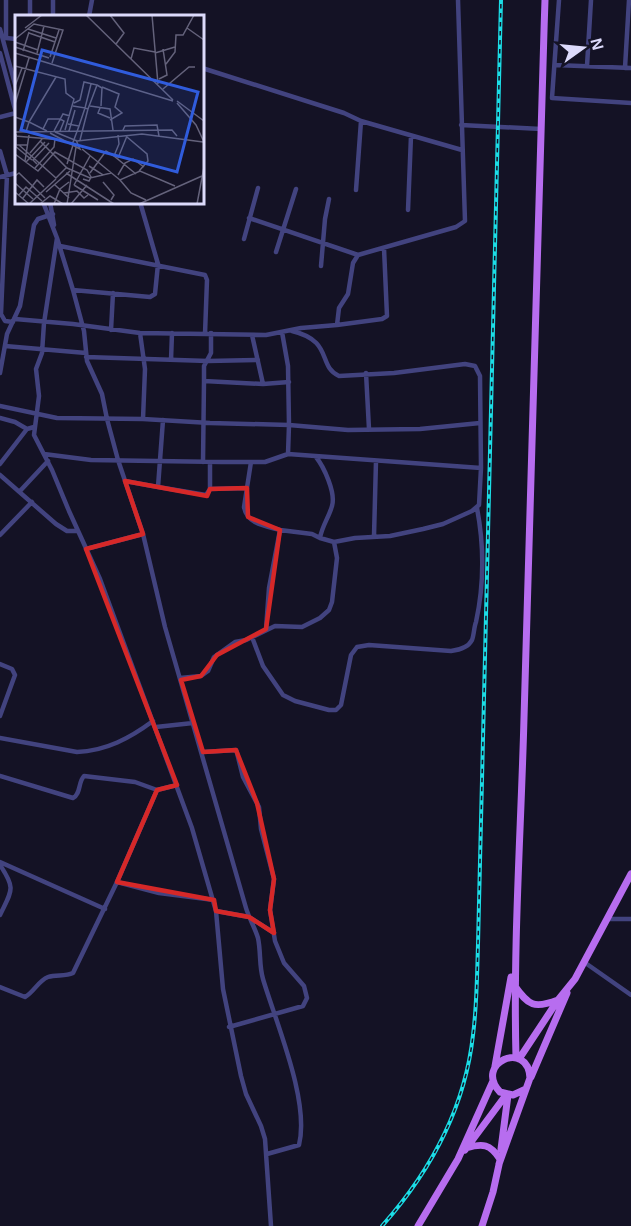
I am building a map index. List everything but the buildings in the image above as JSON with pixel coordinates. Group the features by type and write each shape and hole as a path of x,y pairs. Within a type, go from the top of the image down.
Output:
{"main road":[{"path":"517,1058 514,985 546,0"},
{"path":"500,1161 530,1078 570,986 631,874"},
{"path":"458,1159 493,1081 515,954"},
{"path":"514,985 533,1005 558,1000"},
{"path":"517,1058 570,986"},
{"path":"494,1068 503,1059 517,1058 528,1067 530,1078"},
{"path":"493,1081 496,1087 507,1095 518,1094 526,1089"},
{"path":"418,1226 458,1159 507,1095"},
{"path":"482,1226 500,1161 507,1095"},
{"path":"466,1148 486,1145 492,1147 500,1161"}],"street":[{"path":"3,38 6,0"},
{"path":"89,15 92,0"},
{"path":"249,218 358,255 463,224 465,216 458,0"},
{"path":"552,98 559,0"},
{"path":"588,66 591,0"},
{"path":"625,68 629,0"},
{"path":"0,29 8,58 5,69 15,109"},
{"path":"0,53 5,69 15,86"},
{"path":"1,60 8,58"},
{"path":"555,64 631,69"},
{"path":"204,69 344,113 362,121 462,150"},
{"path":"542,98 631,103"},
{"path":"0,117 15,113"},
{"path":"356,189 362,121"},
{"path":"461,125 541,129"},
{"path":"408,210 411,136"},
{"path":"0,151 7,175 1,313 4,321 82,326 140,333 252,335 382,319 387,316 384,248"},
{"path":"0,177 15,173"},
{"path":"244,239 258,188"},
{"path":"276,252 296,189"},
{"path":"321,266 329,199"},
{"path":"44,204 47,216 54,227"},
{"path":"50,204 54,227 82,326 89,367 102,394 118,460 143,534 156,595 249,917 258,938 262,975 298,1096 301,1120 299,1145 267,1154"},
{"path":"73,290 153,296 156,292 158,264 141,204"},
{"path":"0,374 7,334 20,306 34,225 38,219 53,214"},
{"path":"57,238 42,350 36,369 39,396 34,427 35,440 48,461 100,579 177,784 214,900 223,989 230,1027 241,1076 250,1104 261,1126 267,1154 271,1226"},
{"path":"60,246 158,264 207,277 208,334 211,353 204,366 204,423 210,489 208,494 202,495 125,481"},
{"path":"337,325 339,308 348,294 353,263 358,255"},
{"path":"111,330 113,293"},
{"path":"252,637 262,666 283,695 289,699 336,710 340,705 351,655 357,648 369,645 452,651 467,646 472,640 480,596 482,551 477,508 481,468 480,376 477,368 472,364 394,373 335,375 322,349 313,338 290,330"},
{"path":"282,332 289,382 288,454"},
{"path":"140,333 145,369 143,419"},
{"path":"171,360 172,333"},
{"path":"0,334 7,334"},
{"path":"252,335 263,384"},
{"path":"5,345 86,355 171,360 258,360"},
{"path":"366,373 369,429"},
{"path":"204,381 263,384 289,382"},
{"path":"0,406 57,418 289,425 348,430 420,429 480,423"},
{"path":"0,418 15,422 27,429"},
{"path":"158,487 164,420"},
{"path":"0,464 27,429 34,427"},
{"path":"44,454 91,460 265,462 288,454 481,468"},
{"path":"316,457 323,465 333,498 333,505 321,530 320,538"},
{"path":"20,491 48,461"},
{"path":"374,536 376,461"},
{"path":"250,462 244,507 248,518 280,530 312,534 334,542 390,536 443,524 477,508"},
{"path":"0,475 63,529 78,531"},
{"path":"210,489 247,488"},
{"path":"0,535 32,502"},
{"path":"0,522 7,528"},
{"path":"266,630 269,588 280,530"},
{"path":"86,549 143,534"},
{"path":"180,678 201,676 208,671 212,660 217,655 235,642 275,626 302,627 320,618 329,610 332,602 337,558 334,542"},
{"path":"0,664 12,669 15,675 0,716"},
{"path":"0,738 77,752 89,752 103,750 136,734 153,721"},
{"path":"156,727 193,723"},
{"path":"203,752 236,750 243,777 257,803 274,879 270,910 274,933 284,963 304,986 307,998 303,1006 230,1027"},
{"path":"0,776 73,798 77,796 81,779 84,776 135,782 157,790 177,784"},
{"path":"0,987 25,997 41,981 50,976 71,975 105,909 157,790"},
{"path":"0,863 105,909"},
{"path":"0,863 9,878 12,890 0,915"},
{"path":"117,882 159,892 214,900"},
{"path":"216,911 249,917 274,933"},
{"path":"608,919 631,919"},
{"path":"584,962 631,995"}],"highlighted area":[{"path":"125,481 207,496 210,489 247,488 248,517 280,530 266,629 217,655 201,676 181,680 203,752 236,750 257,803 274,879 270,910 274,933 249,917 216,911 214,900 117,882 157,790 177,785 86,549 143,534"}],"railway":[{"path":"382,1226 415,1184 442,1138 462,1088 469,1062 474,1024 477,990 501,0"}]}
